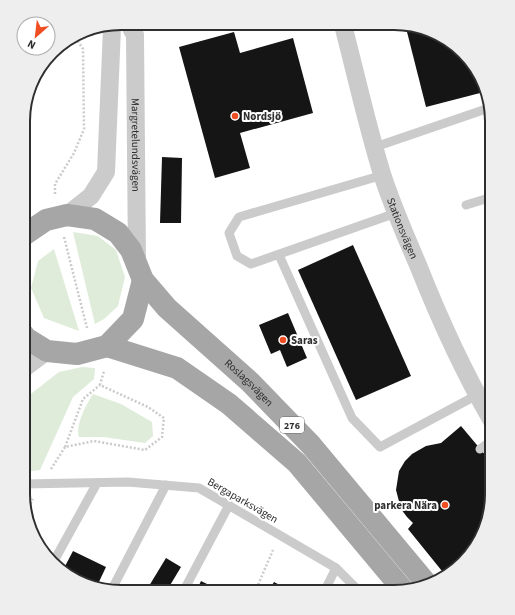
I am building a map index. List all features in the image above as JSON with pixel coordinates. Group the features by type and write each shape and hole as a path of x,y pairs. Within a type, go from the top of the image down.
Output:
{"main road":[{"name":"Roslagsvägen","path":"30,231 46,220 65,225 95,219 118,233 131,250 140,272 166,308 250,382 311,445 424,580"},
{"path":"30,340 47,351 77,354 107,346 133,319 140,272"},
{"name":"276","path":"107,346 177,368 229,404 297,463 399,585"}],"street":[{"name":"Margretelundsvägen","path":"132,30 135,35 140,272"},
{"name":"Stationsvägen","path":"344,30 375,148 396,213 432,300 485,409"},
{"path":"65,225 91,196 106,172 112,31"},
{"path":"30,364 47,351"}],"lane":[{"path":"375,148 484,109"},
{"path":"383,175 238,217 229,233 237,256 251,264 396,213"},
{"path":"466,205 485,199"},
{"path":"279,255 352,418 380,447 477,395"},
{"path":"480,449 485,445"},
{"name":"Bergaparksvägen","path":"30,484 128,482 199,488 336,568 353,585"},
{"path":"56,557 97,483"},
{"path":"114,585 166,485"},
{"path":"187,585 229,505"},
{"path":"328,585 336,568"}],"path":[{"path":"55,194 55,184 74,153 84,129 83,49 78,41"},
{"path":"65,225 88,328"},
{"path":"41,484 65,447 83,399 100,385 104,371"},
{"path":"65,447 94,441 145,450 162,437 164,418 148,407 100,385"},
{"path":"258,585 279,534"}],"green space":[{"path":"73,232 98,236 116,250 125,277 118,306 104,319 95,324"},
{"path":"54,249 79,331 44,318 31,288 38,261"},
{"path":"82,367 95,368 94,379 73,397 40,470 30,471 30,395 59,372"},
{"path":"93,394 121,404 152,422 153,436 145,443 103,437 79,437 78,432 80,421 84,409"}],"building":[{"path":"407,31 418,33 445,45 466,66 473,76 481,93 426,107"},
{"path":"234,32 240,53 293,38 313,113 240,133 250,168 215,178 179,47"},
{"path":"162,157 182,158 181,223 160,223"},
{"path":"353,245 411,376 356,400 298,270"},
{"path":"288,313 307,358 287,367 280,350 271,354 259,325"},
{"name":"parkera Nära","path":"461,426 485,455 485,500 476,534 470,545 462,554 442,572 408,529 413,523 401,509 396,490 399,471 405,461 412,454 426,446 441,443"},
{"path":"73,551 106,567 99,582 81,576 65,565"},
{"path":"166,558 181,567 170,585 150,585"},
{"path":"201,581 209,585 199,585"},
{"path":"274,582 280,585 272,585"}],"place":[{"name":"Nordsjö","path":"235,116"},
{"name":"Saras","path":"283,340"},
{"name":"parkera Nära","path":"445,505"}]}
